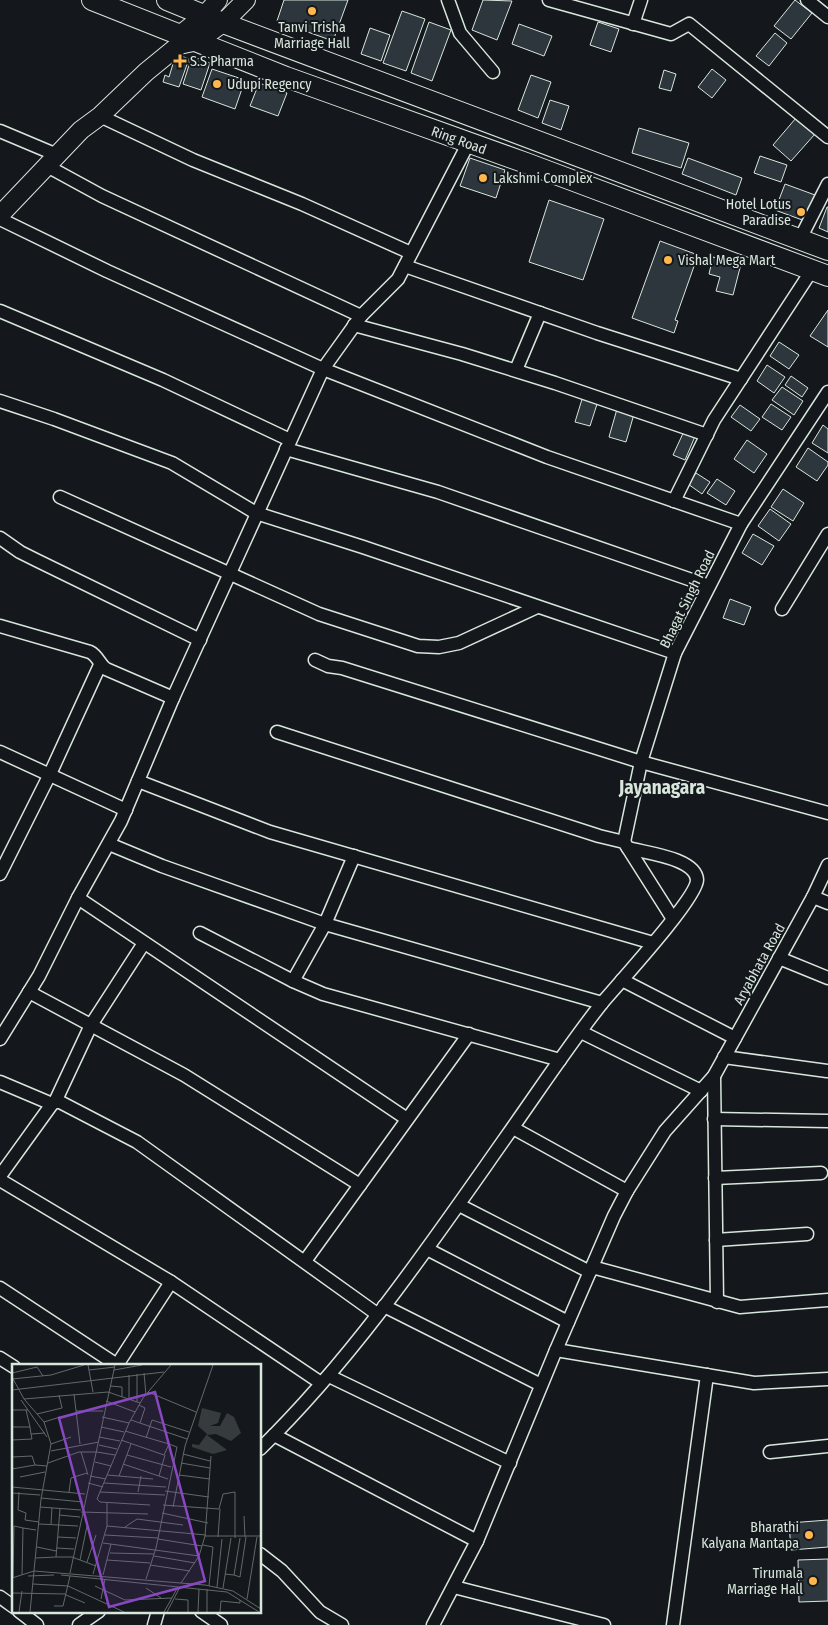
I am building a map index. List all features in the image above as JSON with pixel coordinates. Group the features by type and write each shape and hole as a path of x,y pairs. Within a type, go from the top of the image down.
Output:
{"main road":[{"name":"Ring Road","path":"92,0 186,40 468,144 526,163 820,273"},
{"name":"Ring Road","path":"167,0 223,23 828,250"},
{"path":"468,144 478,118"}],"street":[{"path":"186,40 218,0"},
{"path":"0,215 81,130 100,116 146,72 186,40 223,23 246,0"},
{"path":"448,0 460,33 493,72"},
{"path":"549,0 671,34 689,24 828,137"},
{"path":"634,24 641,0"},
{"path":"807,0 828,17"},
{"path":"100,116 193,160 302,204 412,253"},
{"path":"0,131 52,160 102,196 357,320 516,370 707,435"},
{"path":"0,1039 39,976 78,898 126,810 173,698 256,513 324,368 357,320 398,279 468,144"},
{"path":"800,239 828,184"},
{"path":"0,219 107,271 324,368 547,457 741,524"},
{"path":"405,266 597,333 741,379"},
{"path":"674,501 714,420 741,379 820,273"},
{"path":"0,311 163,380 288,445 438,492 709,586"},
{"path":"516,370 540,313"},
{"name":"Bhagat Singh Road","path":"626,845 642,762 675,653 741,524 828,392"},
{"path":"0,401 172,463 256,513 363,547 675,653"},
{"path":"60,497 319,614 418,646 429,648 444,647 459,643 537,607"},
{"path":"782,609 828,534"},
{"path":"0,538 20,552 200,640"},
{"path":"0,626 90,652 97,657 100,665 106,669 173,698"},
{"path":"315,660 328,666 342,668 642,762 828,813"},
{"path":"0,874 50,774 100,665"},
{"path":"261,1447 325,1380 381,1310 459,1205 560,1060 602,1003 673,919 694,890 697,881 696,874 690,866 680,861 277,732"},
{"path":"0,752 126,810"},
{"path":"138,781 270,832 653,943"},
{"path":"109,844 162,866 325,924 602,1003"},
{"path":"626,845 673,919"},
{"path":"294,981 325,924 354,856"},
{"name":"Aryabhata Road","path":"714,1076 813,897 828,865"},
{"path":"813,897 828,903"},
{"path":"78,898 407,1119"},
{"path":"200,933 323,994 560,1060"},
{"path":"0,1176 54,1103 90,1025 144,943"},
{"path":"779,958 828,978"},
{"path":"622,980 735,1038"},
{"path":"30,992 184,1075 360,1185"},
{"path":"581,1032 701,1091"},
{"path":"305,1262 469,1034"},
{"path":"724,1057 827,1071"},
{"path":"433,1625 477,1542 541,1385 626,1191 665,1132 714,1076"},
{"path":"714,1076 717,1302"},
{"path":"0,1082 54,1103 65,1104 137,1142 305,1262 381,1310 541,1385"},
{"path":"714,1120 828,1121"},
{"path":"513,1128 626,1191"},
{"path":"715,1178 821,1173"},
{"path":"0,1180 171,1282 325,1380 510,1463"},
{"path":"459,1205 591,1269 717,1302 740,1307 828,1300"},
{"path":"716,1240 807,1234"},
{"path":"427,1249 568,1322"},
{"path":"118,1364 171,1282"},
{"path":"0,1288 115,1364"},
{"path":"556,1350 754,1382 828,1379"},
{"path":"0,1358 12,1366"},
{"path":"673,1625 707,1375"},
{"path":"274,1435 477,1542"},
{"path":"770,1452 828,1446"},
{"path":"261,1555 282,1571 320,1612 342,1625"},
{"path":"454,1587 604,1625"},
{"path":"0,1597 12,1606"},
{"path":"20,1612 37,1625"},
{"path":"80,1625 98,1612"},
{"path":"154,1625 158,1612"},
{"path":"202,1612 220,1625"}],"building":[{"name":"Tanvi Trisha Marriage Hall","path":"284,0 348,0 333,41 277,21"},
{"path":"483,0 512,1 497,40 472,30"},
{"path":"795,0 812,13 791,39 774,26"},
{"path":"402,11 425,19 406,71 383,63"},
{"path":"429,22 451,30 432,81 411,73"},
{"path":"598,22 619,29 611,52 590,45"},
{"path":"519,24 552,36 544,56 512,44"},
{"path":"370,28 390,35 381,61 361,54"},
{"path":"775,33 787,43 769,66 756,56"},
{"path":"176,54 189,59 179,87 163,82 165,75 169,77"},
{"path":"192,56 210,63 201,90 183,84"},
{"path":"212,69 245,80 235,109 202,97"},
{"path":"712,69 726,80 712,98 698,87"},
{"path":"664,70 676,74 671,91 659,88"},
{"path":"531,75 551,82 538,118 518,110"},
{"path":"259,83 287,93 278,116 250,106"},
{"path":"550,100 569,106 561,130 542,123"},
{"path":"796,118 815,134 791,161 773,145"},
{"path":"639,128 689,143 681,168 632,153"},
{"path":"760,156 787,165 781,182 754,173"},
{"name":"Lakshmi Complex","path":"470,158 505,170 496,198 460,186"},
{"path":"688,158 742,178 736,195 682,174"},
{"path":"785,184 815,195 805,221 775,210"},
{"path":"549,200 604,219 583,280 529,262"},
{"path":"828,207 828,232 819,228"},
{"path":"660,241 698,255 675,320 678,321 674,333 632,318"},
{"path":"713,257 741,264 733,295 716,291 720,277 709,274"},
{"path":"828,310 828,347 810,336"},
{"path":"779,342 799,355 789,369 770,356"},
{"path":"767,365 785,377 774,393 757,381"},
{"path":"791,376 808,388 802,397 785,385"},
{"path":"782,387 803,401 794,415 772,400"},
{"path":"583,396 598,401 590,426 575,422"},
{"path":"771,404 791,417 782,430 762,417"},
{"path":"740,405 760,419 751,431 731,417"},
{"path":"617,409 634,414 626,442 609,437"},
{"path":"823,425 828,429 828,453 812,443"},
{"path":"685,429 696,434 685,460 673,455"},
{"path":"747,440 767,454 754,473 734,459"},
{"path":"808,448 828,462 828,465 817,481 796,467"},
{"path":"696,473 710,482 702,494 688,484"},
{"path":"717,479 735,491 726,505 707,493"},
{"path":"783,489 804,503 793,521 771,507"},
{"path":"770,509 791,524 779,541 758,526"},
{"path":"753,534 774,546 762,565 742,553"},
{"path":"730,599 751,607 744,625 723,618"},
{"name":"Bharathi Kalyana Mantapa","path":"828,1520 828,1547 791,1550 789,1523"},
{"name":"Tirumala Marriage Hall","path":"828,1559 828,1601 799,1602 798,1560"}],"place":[{"name":"Tanvi Trisha Marriage Hall","path":"312,11"},
{"name":"S.S Pharma","path":"180,61"},
{"name":"Udupi Regency","path":"217,84"},
{"name":"Lakshmi Complex","path":"483,178"},
{"name":"Hotel Lotus Paradise","path":"801,212"},
{"name":"Vishal Mega Mart","path":"668,260"},
{"name":"Bharathi Kalyana Mantapa","path":"809,1535"},
{"name":"Tirumala Marriage Hall","path":"813,1581"}],"district":[{"name":"Jayanagara","path":"662,787"}]}
